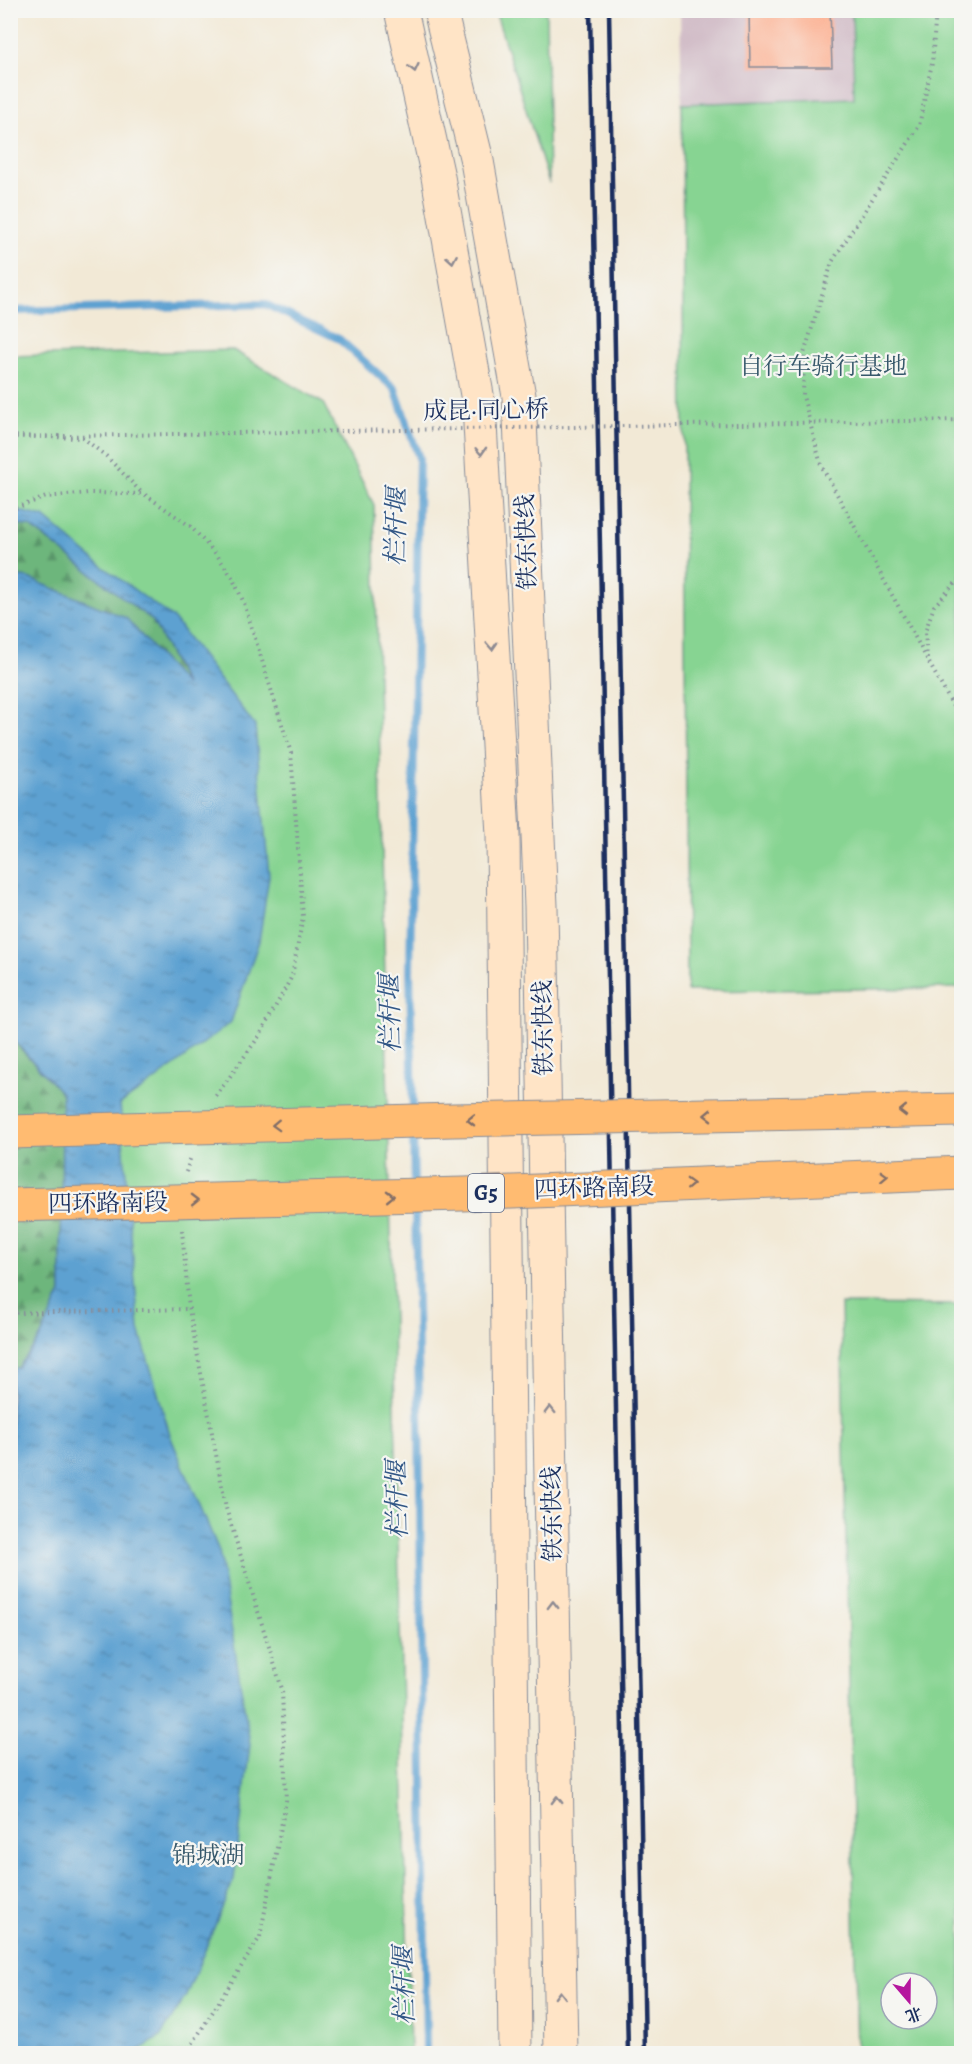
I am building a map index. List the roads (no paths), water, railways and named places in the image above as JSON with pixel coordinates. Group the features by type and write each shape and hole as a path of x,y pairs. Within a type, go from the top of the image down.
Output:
{"highway":[{"path":"10,1132 962,1110"},
{"name":"四环路南段","path":"10,1205 464,1194 962,1173"}],"main road":[{"name":"铁东快线","path":"401,10 438,177 479,406 502,823 515,2054"},
{"name":"铁东快线","path":"440,10 477,161 519,396 541,906 561,2054"}],"water":[{"name":"锦城湖","path":"11,509 44,517 94,560 174,619 255,726 269,876 259,941 231,1022 120,1104 139,1329 171,1438 219,1551 250,1744 234,1879 186,1996 160,2037 135,2053 11,2053 11,1369 18,1368 40,1338 61,1293 62,1094 11,1037 11,576 28,578 126,618 186,686 153,621 31,527 11,523"}],"waterway":[{"name":"栏杆堰","path":"10,311 265,304 339,339 395,389 419,458 410,972 413,1114"},
{"name":"栏杆堰","path":"413,1127 414,1189"},
{"name":"栏杆堰","path":"415,1202 426,2054"}],"railway":[{"path":"590,10 628,2054"},
{"path":"609,10 645,2054"}],"park label":[{"name":"自行车骑行基地","path":"823,366"}]}
